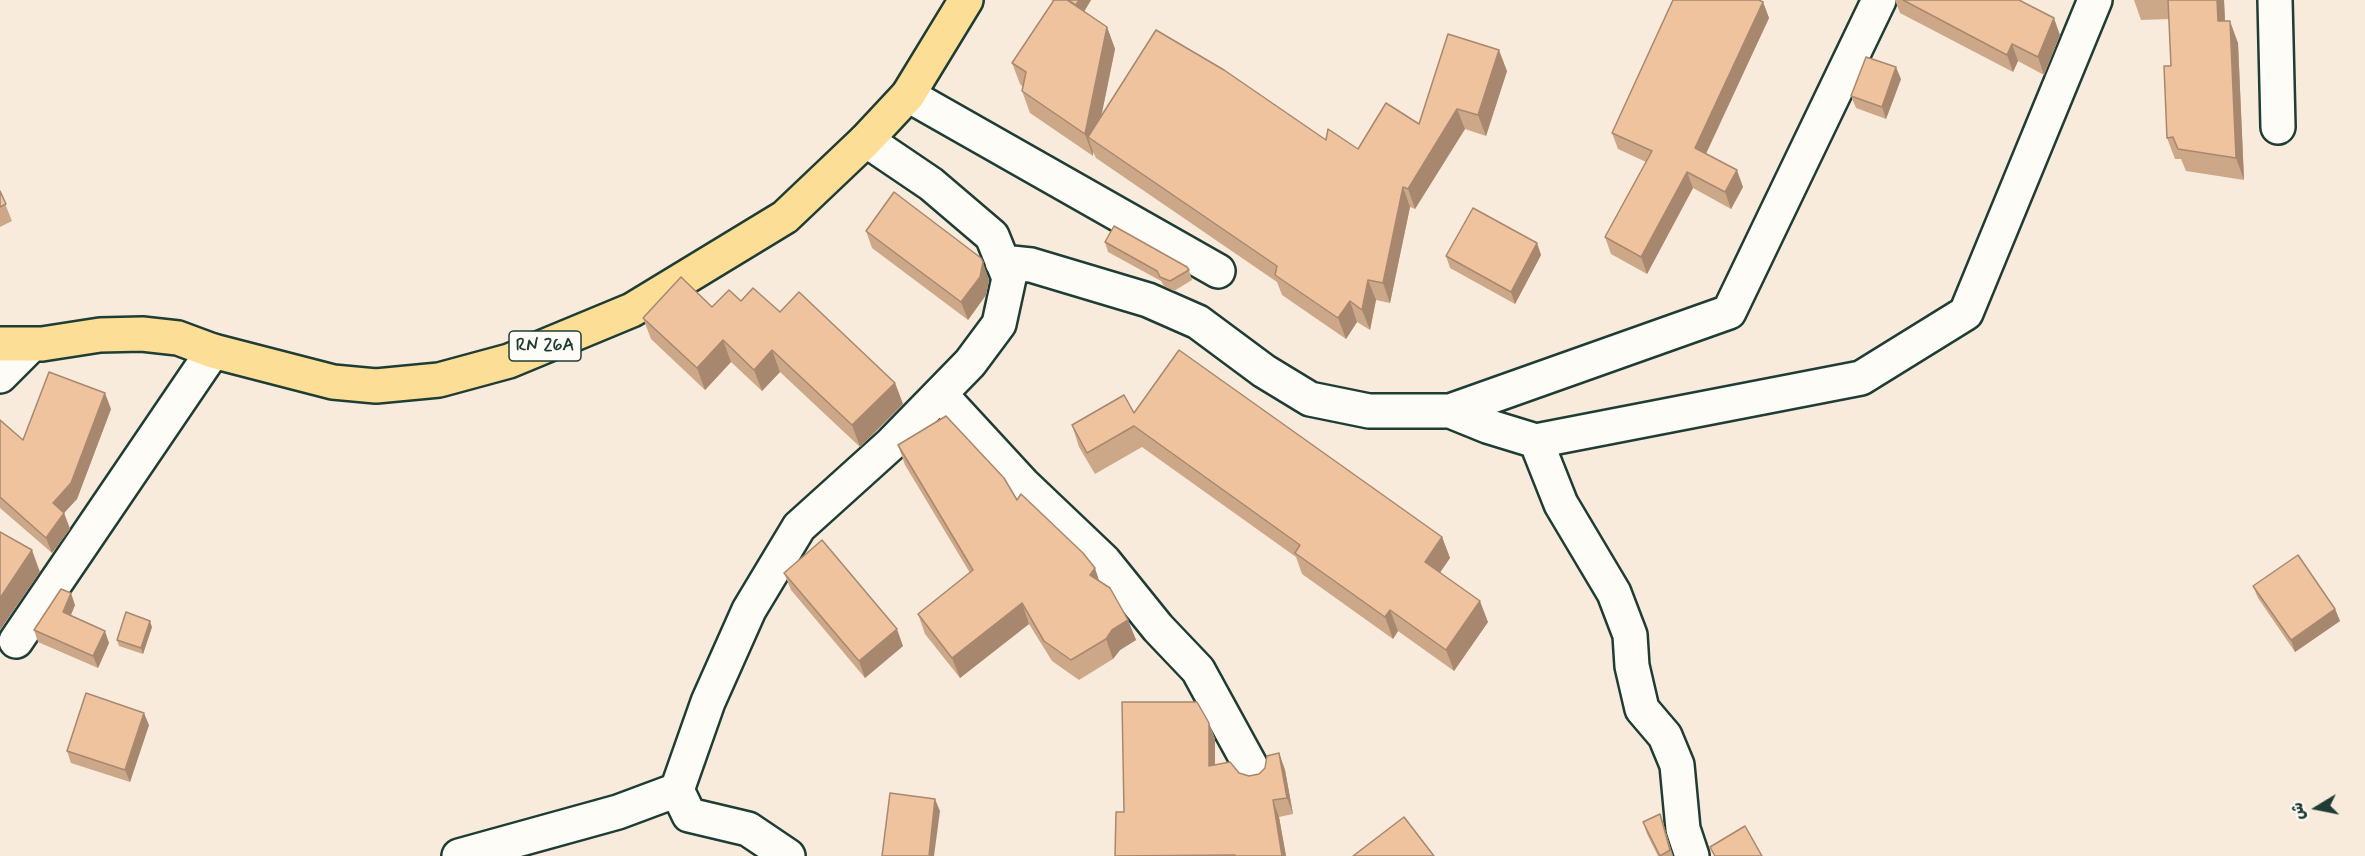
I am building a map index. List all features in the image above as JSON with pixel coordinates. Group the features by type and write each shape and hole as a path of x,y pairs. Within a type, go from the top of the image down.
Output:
{"main road":[{"name":"RN 26A","path":"15,344 100,335 142,334 178,338 213,351 333,382 376,386 439,381 510,361 632,310 785,217 866,140 908,95 966,0"}],"street":[{"path":"1002,262 1031,265 1148,300 1198,322 1264,371 1310,399 1369,411 1450,411 1729,312 1879,0"},
{"path":"1450,411 1487,426 1536,441 1861,378 1966,313 2095,0"},
{"path":"2276,0 2278,127"},
{"path":"908,95 1218,271"},
{"path":"788,856 748,829 689,815 677,790 708,702 749,610 799,527 891,444 970,363 999,324 1009,278 992,236 931,184 866,140"},
{"path":"0,376 15,344"},
{"path":"16,641 213,351"},
{"path":"940,394 1023,484 1104,561 1158,628 1198,670 1255,774"},
{"path":"1536,441 1561,504 1614,593 1630,635 1632,666 1642,709 1665,736 1677,765 1683,829 1692,856"},
{"path":"459,856 618,812 677,790"}],"building":[{"path":"1054,0 1067,0 1107,27 1085,134 1022,91 1026,72 1012,63"},
{"path":"1068,0 1079,0 1076,5"},
{"path":"1673,0 1759,0 1763,2 1695,148 1737,170 1725,192 1687,172 1641,257 1605,237 1652,151 1612,133"},
{"path":"1903,0 2019,0 2054,18 2038,57 2012,44 2007,55"},
{"path":"2168,0 2217,0 2218,21 2230,21 2236,158 2178,149 2173,137 2167,138 2164,66 2171,66"},
{"path":"1156,30 1224,70 1326,140 1328,129 1358,149 1386,103 1419,124 1448,34 1499,50 1478,115 1457,109 1408,189 1403,187 1383,283 1368,280 1362,310 1350,301 1338,318 1275,275 1277,266 1088,137"},
{"path":"1866,57 1896,67 1882,107 1851,96"},
{"path":"0,191 6,204 0,207"},
{"path":"894,192 981,258 983,262 980,277 961,302 866,231"},
{"path":"1473,208 1537,243 1511,292 1446,256"},
{"path":"1114,226 1189,270 1170,281 1160,277 1157,271 1105,242"},
{"path":"681,277 712,307 729,290 741,301 753,288 780,312 799,292 895,383 852,425 772,350 754,370 723,340 697,368 643,318"},
{"path":"1179,350 1442,537 1425,562 1480,601 1446,650 1390,610 1385,617 1295,553 1300,545 1134,426 1087,453 1072,425 1124,395 1134,413"},
{"path":"49,372 105,393 71,483 53,503 64,513 46,538 0,497 0,420 23,440"},
{"path":"946,416 1004,478 1017,500 1021,494 1083,553 1095,568 1090,575 1110,588 1128,620 1112,630 1106,639 1071,660 1044,641 1022,603 952,658 918,614 973,570 898,445"},
{"path":"0,532 32,550 0,598"},
{"path":"822,540 897,629 859,661 784,573"},
{"path":"2298,555 2335,609 2291,640 2253,586"},
{"path":"61,589 71,593 63,612 105,631 93,656 34,630"},
{"path":"126,612 150,621 141,648 117,640"},
{"path":"86,693 144,713 125,770 67,751"},
{"path":"1122,702 1197,702 1209,723 1209,766 1230,762 1239,773 1249,776 1259,774 1265,768 1267,756 1279,753 1287,798 1273,800 1282,856 1115,856 1116,812 1124,812"},
{"path":"890,793 935,799 929,856 882,856"},
{"path":"1660,814 1670,850 1660,856 1643,822"},
{"path":"1404,817 1434,856 1353,856"},
{"path":"1745,826 1762,856 1715,856 1710,847"}]}
